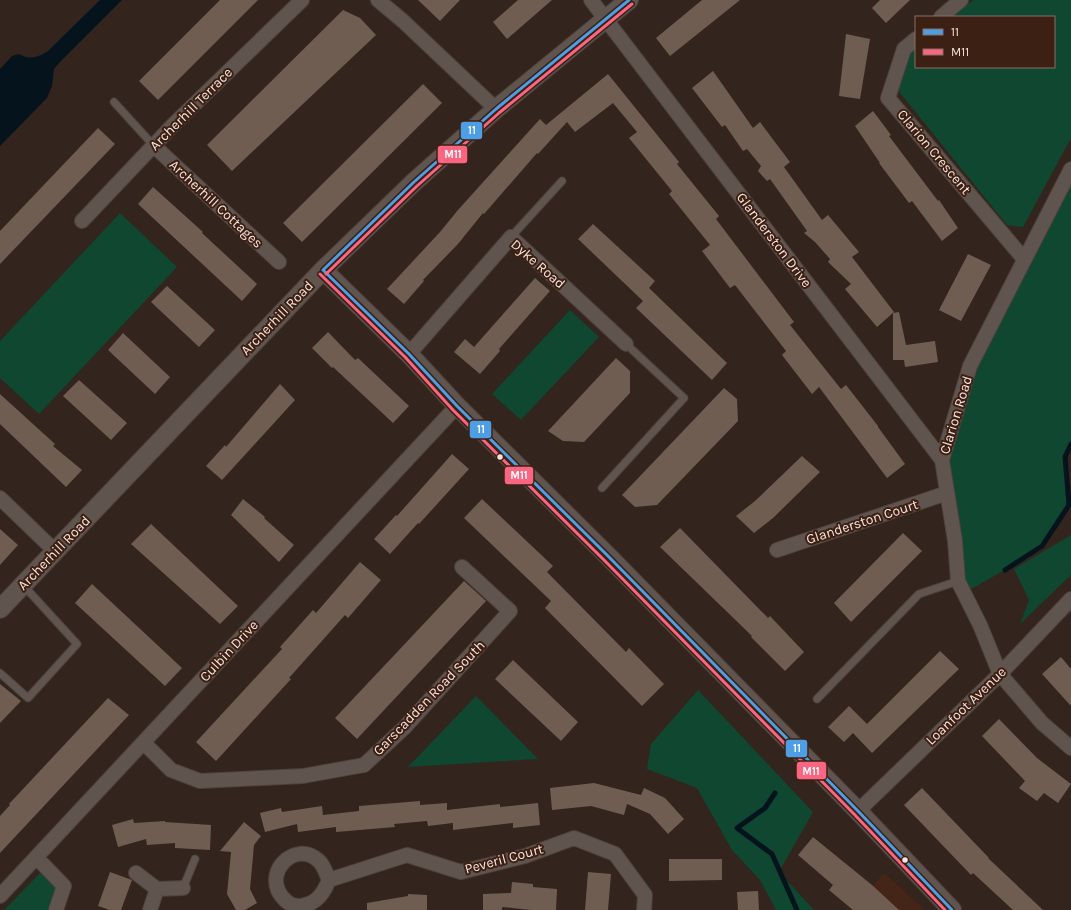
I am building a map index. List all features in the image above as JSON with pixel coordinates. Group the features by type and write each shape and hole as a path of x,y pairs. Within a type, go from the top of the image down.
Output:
{"street":[{"name":"Archerhill Terrace","path":"82,221 173,125 302,0"},
{"path":"378,0 403,21 496,108"},
{"name":"Glanderston Drive","path":"591,0 942,460"},
{"name":"Archerhill Road","path":"0,609 323,270 414,182 496,108 629,0"},
{"path":"942,16 961,0"},
{"name":"Clarion Crescent","path":"915,40 904,49 888,98 1024,258"},
{"name":"Archerhill Cottages","path":"154,146 279,262"},
{"name":"Clarion Road","path":"1000,674 980,626 958,581 955,541 942,460 970,366 1024,258 1071,169"},
{"name":"Dyke Road","path":"409,354 511,237 626,344"},
{"path":"323,270 409,354 457,406 858,811 952,910"},
{"name":"Culbin Drive","path":"0,896 457,406"},
{"name":"Glanderston Court","path":"777,550 948,493"},
{"path":"0,498 55,551"},
{"name":"Garscadden Road South","path":"144,743 171,770 200,781 303,776 364,765 405,727 510,612 462,567"},
{"name":"Loanfoot Avenue","path":"858,811 1000,674 1071,599"},
{"path":"1000,674 1042,723 1071,748"},
{"name":"Peveril Court","path":"329,880 407,855 461,872 525,856 574,838 615,854 645,895 644,910"},
{"path":"36,857 64,886 56,910"},
{"path":"136,873 157,889 183,888"},
{"path":"150,910 157,889"}],"lane":[{"path":"114,102 154,146"},
{"path":"511,237 562,180"},
{"path":"602,488 684,398 626,344"},
{"path":"817,699 919,594 958,581"},
{"path":"0,673 28,698 76,644 23,585"},
{"path":"183,888 195,859"}],"shaded area":[{"path":"884,873 924,909 852,910"}],"green space":[{"path":"973,0 1071,0 1071,138 1023,227 1007,225 896,88 905,54 915,47 915,68 1055,68 1055,16 953,16"},
{"path":"1071,169 1071,444 1065,457 1069,505 1042,546 1005,570 964,593 942,460 970,366"},
{"path":"120,213 177,267 39,414 0,378 0,341"},
{"path":"570,310 599,337 521,420 492,394"},
{"path":"1071,535 1071,575 1020,624 1029,600 1014,569"},
{"path":"698,690 813,812 779,872 814,910 776,910 760,880 732,850 697,788 647,769 651,744"},
{"path":"476,696 538,759 408,767"},
{"path":"43,870 58,888 52,910 4,910"}],"water":[{"path":"100,0 122,0 59,63 54,69 52,86 47,98 0,146 0,69 12,56 19,54 30,58 48,51"}],"building":[{"path":"220,0 258,0 158,100 139,81"},
{"path":"418,0 460,0 440,21"},
{"path":"518,0 552,0 507,39 493,22"},
{"path":"702,0 740,0 670,56 656,38"},
{"path":"880,0 910,0 886,23 872,8"},
{"path":"343,10 360,18 376,35 232,171 207,145"},
{"path":"846,34 870,39 860,99 839,96"},
{"path":"713,71 753,128 760,122 790,162 784,167 822,220 828,215 859,252 852,257 894,312 877,327 845,289 851,284 828,262 830,259 815,242 804,233 807,231 770,179 767,181 758,171 761,166 747,149 743,151 725,125 722,127 692,88"},
{"path":"608,74 679,162 677,164 719,216 716,219 794,322 790,325 841,389 846,385 905,464 887,478 819,387 812,394 782,355 786,351 735,285 730,288 702,251 710,245 669,194 672,191 629,138 637,132 613,103 575,132 567,122 538,154 537,153 484,214 483,213 458,244 423,280 424,281 404,304 387,289 440,232 540,119 546,125"},
{"path":"423,84 442,103 302,242 283,223"},
{"path":"873,111 891,135 889,136 938,201 939,200 958,228 942,241 912,201 909,203 879,163 855,126"},
{"path":"98,128 115,144 0,264 0,231"},
{"path":"153,187 257,284 242,301 138,204"},
{"path":"593,224 655,281 649,288 727,363 712,380 636,308 643,301 578,239"},
{"path":"968,254 991,265 961,321 939,310"},
{"path":"535,278 550,291 499,349 500,351 480,374 454,352 465,339 474,347"},
{"path":"167,286 215,330 199,347 151,302"},
{"path":"899,312 906,345 935,341 938,362 905,367 904,360 893,360 893,313"},
{"path":"328,332 355,360 358,358 409,406 393,423 312,348"},
{"path":"123,333 170,377 155,394 108,350"},
{"path":"616,358 630,371 630,393 584,442 563,441 548,431"},
{"path":"79,380 127,423 111,440 63,396"},
{"path":"280,384 295,400 222,480 206,466 225,445 226,447"},
{"path":"724,388 737,399 738,421 657,505 635,507 622,495"},
{"path":"0,394 55,444 53,446 82,470 66,487 0,424"},
{"path":"452,454 469,469 390,554 374,539 396,515 397,516"},
{"path":"802,456 820,472 773,518 754,533 736,516 755,501"},
{"path":"243,499 265,517 264,518 294,545 279,562 231,515"},
{"path":"482,499 553,566 547,572 626,652 629,648 664,684 642,706 545,608 551,601 464,518"},
{"path":"151,524 238,606 220,624 131,544"},
{"path":"680,528 768,618 770,616 804,652 785,671 751,637 752,636 660,547"},
{"path":"0,529 18,545 0,565"},
{"path":"903,533 922,551 851,622 834,603"},
{"path":"360,562 381,580 348,618 345,615 289,678 291,679 216,761 196,742 282,649 280,647 313,610 316,613"},
{"path":"464,581 486,601 357,739 335,718"},
{"path":"92,584 182,668 165,686 75,603"},
{"path":"940,651 959,669 872,753 853,733 844,742 828,727 849,706 867,724"},
{"path":"1061,657 1071,669 1071,706 1042,674"},
{"path":"513,660 578,722 561,741 495,679"},
{"path":"0,684 21,701 0,723"},
{"path":"108,698 129,715 0,853 0,816 10,805 9,804"},
{"path":"999,719 1037,758 1071,784 1058,803 1044,793 1037,801 1019,788 1025,781 982,736"},
{"path":"594,783 641,795 644,788 665,798 684,819 668,834 650,814 627,804 624,815 591,806 552,810 550,788"},
{"path":"922,788 988,858 1043,910 1013,910 973,873 971,875 904,805"},
{"path":"420,801 420,805 447,803 447,810 500,804 500,807 538,803 540,825 513,828 513,823 453,830 453,823 428,826 427,821 394,824 395,827 336,832 336,827 298,832 297,824 265,832 260,813 281,808 282,812 322,806 323,815 359,811 359,806"},
{"path":"133,819 134,823 165,821 211,825 210,850 175,848 175,843 147,845 146,839 118,847 112,825"},
{"path":"244,822 261,836 254,845 250,889 257,903 245,910 236,910 227,894 231,852 220,851"},
{"path":"813,837 872,885 899,910 853,910 829,890 833,885 798,855"},
{"path":"669,859 722,859 722,880 669,881"},
{"path":"110,872 132,880 121,910 110,910 98,906"},
{"path":"588,872 611,874 608,910 585,910"},
{"path":"512,882 533,884 533,887 557,889 556,910 531,910 502,907 502,910 483,910 483,894 511,893"},
{"path":"758,891 759,910 738,910 737,892"},
{"path":"408,894 427,895 427,910 367,910 367,903 408,896"}],"waterway":[{"path":"1005,570 1042,546 1069,505 1065,457 1071,444"},
{"path":"775,793 765,808 737,828 772,854 797,910"}],"transit line":[{"name":"11","path":"323,270 414,182 496,109 629,0"},
{"name":"M11","path":"326,274 417,186 499,113 632,4"},
{"name":"11","path":"323,270 409,354 457,406 608,556 858,811 952,910"},
{"name":"M11","path":"320,274 405,357 453,410 604,560 854,814 945,910"}]}
